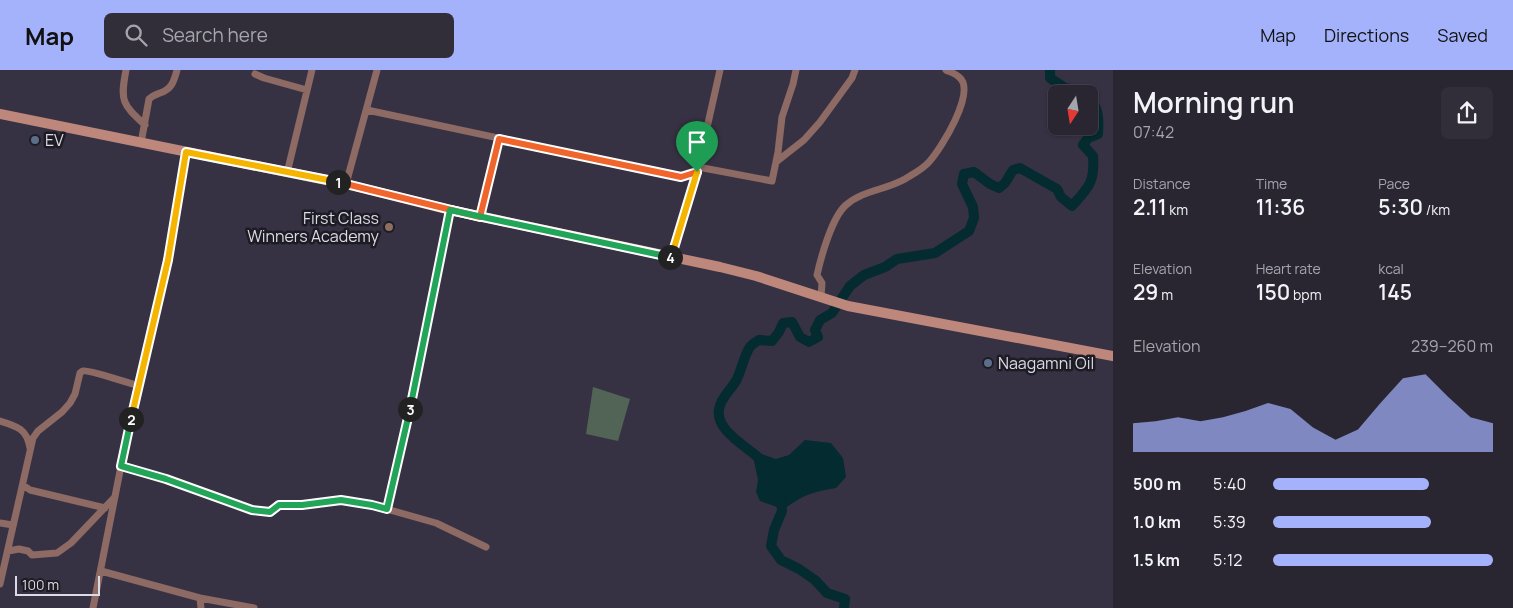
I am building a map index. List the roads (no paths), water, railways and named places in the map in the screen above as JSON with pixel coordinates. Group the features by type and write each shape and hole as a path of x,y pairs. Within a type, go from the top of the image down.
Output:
{"main road":[{"path":"0,114 346,184 480,217 720,267 756,276 848,306 1113,356"}],"street":[{"path":"126,70 122,92 123,97 130,111 145,126"},
{"path":"141,142 150,97 171,87 177,70"},
{"path":"287,173 312,70"},
{"path":"346,184 377,70"},
{"path":"672,257 698,170 720,70"},
{"path":"681,177 698,170 772,181 782,118 796,70"},
{"path":"776,162 804,140 820,122 856,70"},
{"path":"821,297 822,283 817,275 838,214 846,205 862,195 890,187 916,173 928,163 942,146 957,118 964,85 959,76 946,70"},
{"path":"255,74 307,90"},
{"path":"367,110 681,177 692,187"},
{"path":"480,217 499,139"},
{"path":"93,608 121,466 168,260 186,152"},
{"path":"387,509 407,427 450,210"},
{"path":"0,584 30,448 35,435 70,403 75,394 82,371 97,373 139,386"},
{"path":"0,421 25,432 30,448"},
{"path":"121,466 166,479 252,510 270,512 279,505 302,505 341,500 372,505 436,523 486,547"},
{"path":"23,485 30,490 105,508"},
{"path":"8,551 19,549 32,554 57,554 71,544 115,497"},
{"path":"0,523 13,526"},
{"path":"101,571 200,598 254,608"},
{"path":"200,598 201,608"}],"waterway":[{"path":"1050,70 1050,78 1060,85"},
{"path":"761,460 727,431 719,417 720,405 737,379 746,353 751,346 759,340 772,341 783,323 792,322 800,337 809,342 818,337 815,330 820,320 832,313 850,286 864,275 885,267 897,259 935,253 969,231 974,218 973,207 962,184 964,174 974,172 999,188 1005,183 1013,170 1020,168 1057,189 1061,197 1072,206 1087,189 1092,178 1093,156 1083,145 1088,138 1096,135"},
{"path":"781,499 782,511 774,530 771,546 781,560 815,580 827,593 845,599 844,608"}],"place":[{"name":"EV","path":"35,140"},
{"name":"First Class Winners Academy","path":"389,227"},
{"name":"Naagamni Oil","path":"988,363"}]}
